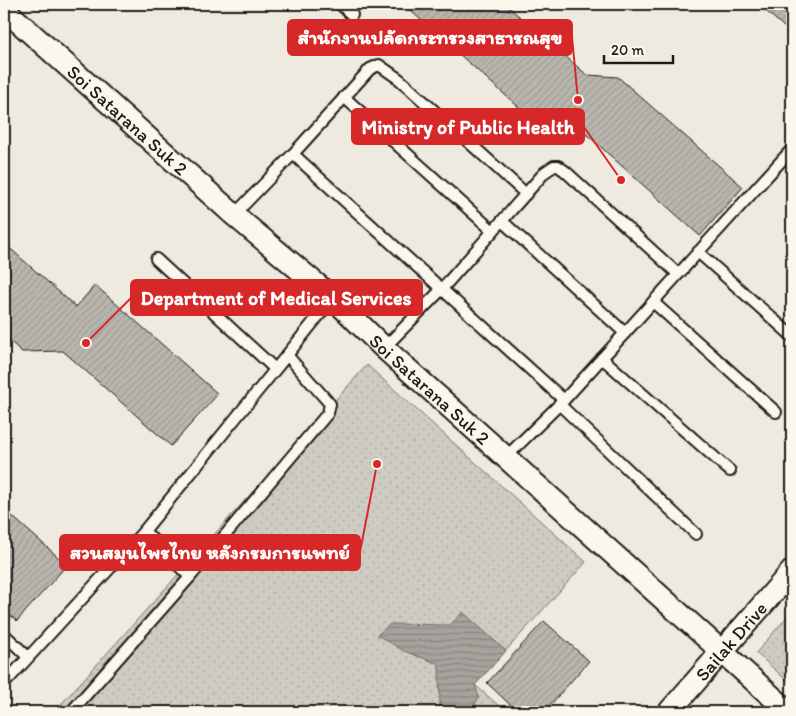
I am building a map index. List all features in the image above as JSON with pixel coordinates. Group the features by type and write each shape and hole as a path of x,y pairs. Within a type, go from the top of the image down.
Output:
{"street":[{"name":"Soi Satarana Suk 2","path":"4,8 234,215 332,298 384,348 788,712"},
{"name":"Sailak Drive","path":"669,712 792,571"}],"lane":[{"path":"340,4 352,15"},
{"path":"234,215 293,154 370,69 379,65 399,79 526,194"},
{"path":"344,97 493,231"},
{"path":"506,457 602,358 792,149"},
{"path":"293,154 561,402 696,534"},
{"path":"384,348 441,290 549,168 554,166 558,166 678,274"},
{"path":"502,221 625,333"},
{"path":"698,252 792,336"},
{"path":"156,259 275,369"},
{"path":"4,684 144,531 332,298"},
{"path":"653,302 776,412"},
{"path":"71,712 190,578 328,414 330,404 287,355"},
{"path":"602,358 730,471"},
{"path":"144,531 190,578"},
{"path":"4,634 28,658"}],"shaded area":[{"path":"367,365 586,562 475,685 506,712 54,712"},
{"path":"792,611 792,685 756,653"},
{"path":"463,612 506,651 475,685 479,697 471,712 440,712 439,664 404,651 377,635 390,624 450,625"}],"building":[{"path":"403,4 505,4 587,75 618,77 743,187 700,236 575,124 559,143"},
{"path":"758,4 792,4 792,34"},
{"path":"4,243 76,307 95,285 218,394 171,446 63,351 22,352 4,336"},
{"path":"4,509 67,565 17,621 4,610"},
{"path":"544,621 589,661 544,712 518,712 487,683"}],"place":[{"name":"สำนักงานปลัดกระทรวงสาธารณสุข","path":"578,100"},
{"name":"Ministry of Public Health","path":"621,180"},
{"name":"Department of Medical Services","path":"86,343"},
{"name":"สวนสมุนไพรไทย หลังกรมการแพทย์","path":"377,464"}]}
